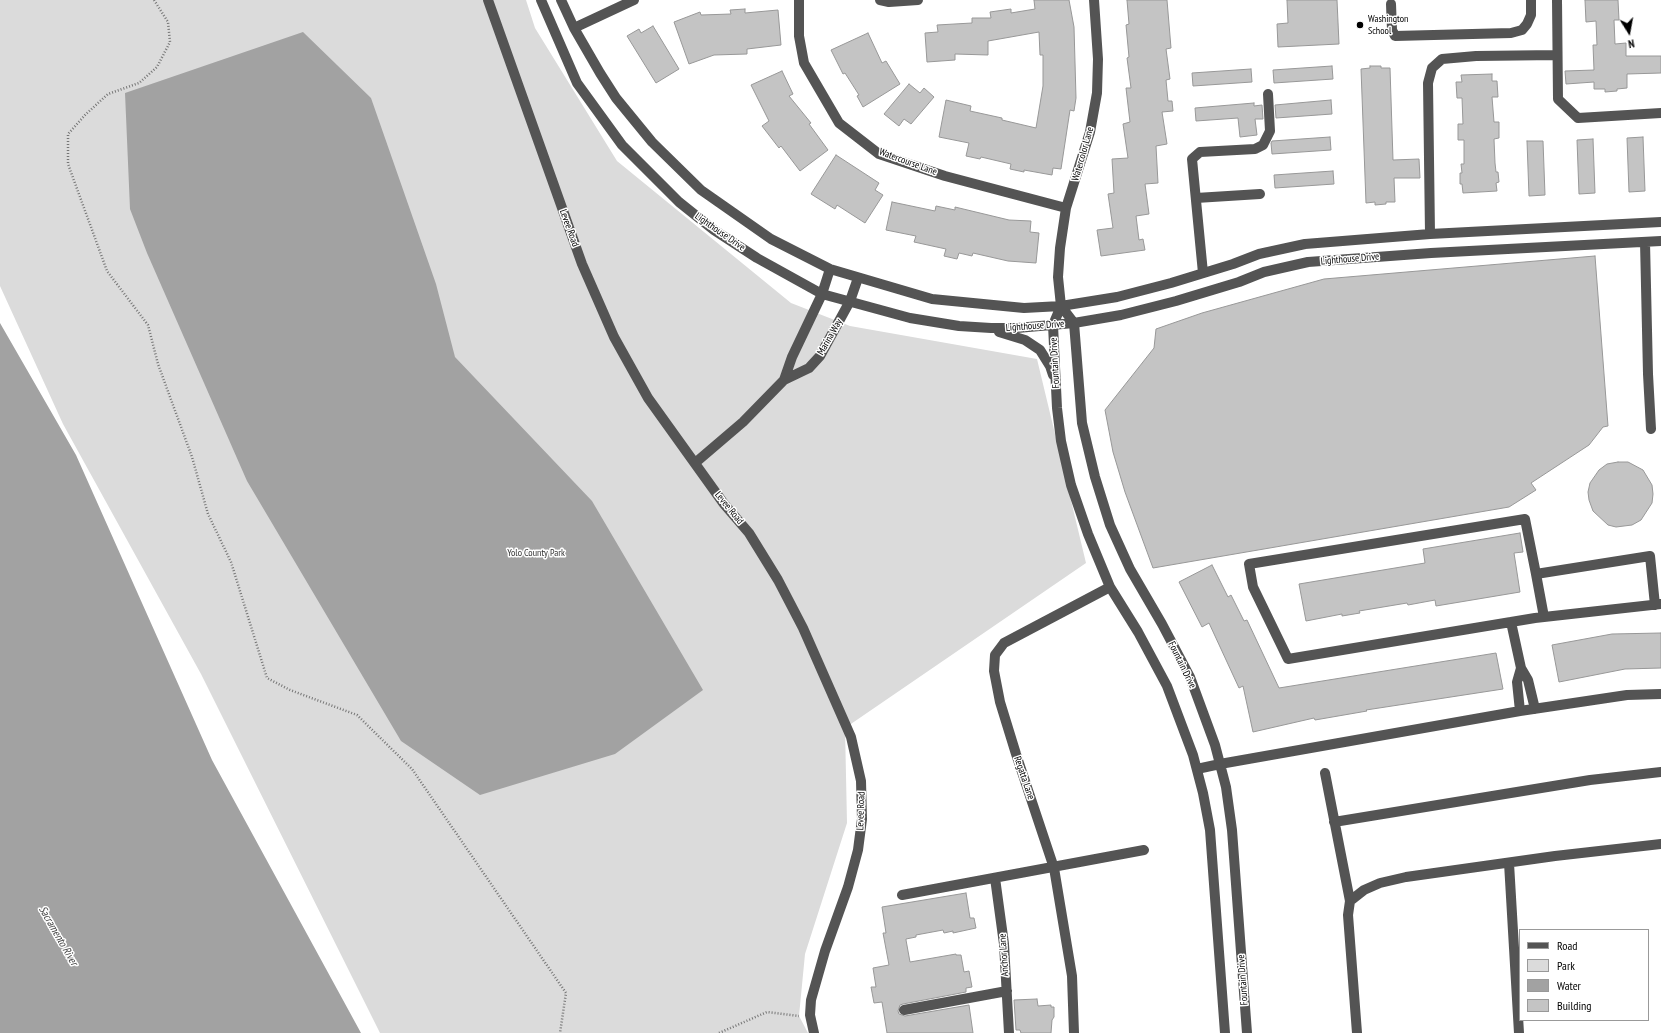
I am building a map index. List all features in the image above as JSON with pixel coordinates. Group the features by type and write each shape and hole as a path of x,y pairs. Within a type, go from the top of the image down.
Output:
{"street":[{"name":"Levee Road","path":"488,0 582,264 614,337 648,398 724,504 749,533 778,580 796,614 851,738 861,781 862,819 858,850 848,887 825,951 811,1000 810,1015 814,1033"},
{"name":"Lighthouse Drive","path":"541,0 577,84 622,145 679,202 714,230 756,258 822,294 910,318 959,326 986,328 1017,328 1074,323 1121,315 1176,301 1264,272 1308,262 1416,254 1661,241"},
{"name":"Lighthouse Drive","path":"561,0 574,28 616,98 652,142 700,190 771,239 830,269 932,299 1024,308 1061,306 1117,297 1203,273 1259,254 1305,244 1430,234 1661,222"},
{"path":"574,28 634,0"},
{"name":"Watercourse Lane","path":"799,0 799,36 804,63 839,124 880,154 945,176 1066,208"},
{"path":"880,0 889,2 918,0"},
{"name":"Watercolor Lane","path":"1061,306 1058,277 1060,248 1066,208 1090,132 1097,93 1097,52 1094,0"},
{"path":"1391,4 1392,30 1393,35 1395,36 1511,33 1522,30 1527,24 1531,15 1531,0"},
{"path":"1557,0 1558,99 1578,118 1661,113"},
{"path":"1430,234 1428,83 1432,68 1442,59 1476,56 1558,55"},
{"path":"1203,273 1192,159 1200,152 1255,149 1263,146 1270,131 1268,94"},
{"path":"1196,198 1260,194"},
{"path":"1645,242 1648,374 1651,429"},
{"name":"Marina Way","path":"784,380 792,357 822,294 830,269"},
{"name":"Marina Way","path":"695,463 743,422 784,380 809,368 820,356 850,301 858,278"},
{"path":"1061,306 1074,323"},
{"name":"Fountain Drive","path":"1061,306 1053,325 1056,391 1061,441 1071,485 1088,534 1110,587 1138,632 1167,686 1197,769 1210,830 1225,1033"},
{"name":"Fountain Drive","path":"1074,323 1082,423 1095,477 1110,525 1130,569 1162,624 1190,677 1215,745 1226,787 1232,830 1247,1033"},
{"path":"986,328 1025,340 1040,350 1050,366 1056,391"},
{"path":"1536,574 1650,556 1658,605 1544,617 1288,659 1253,587 1249,564 1525,519 1544,617"},
{"name":"Regatta Lane","path":"1074,1033 1072,976 1054,868 1000,702 994,671 995,655 1004,643 1110,587"},
{"path":"1511,622 1521,668 1528,680 1535,709"},
{"path":"1520,711 1517,682 1521,668"},
{"path":"1197,769 1520,711 1627,695 1661,694"},
{"path":"1334,822 1590,780 1661,772"},
{"path":"1325,773 1350,902 1348,916 1357,1033"},
{"path":"1350,902 1364,890 1380,883 1406,877 1555,856 1661,844"},
{"path":"902,895 1054,868 1144,850"},
{"path":"1509,863 1519,1033"},
{"name":"Anchor Lane","path":"995,878 1004,944 1009,1033"},
{"path":"904,1010 1007,991"}],"path":[{"path":"154,0 168,22 170,42 157,67 139,83 108,94 86,114 68,134 68,164 107,271 148,325 158,364 192,457 208,514 231,562 267,678 290,690 357,715 412,770 566,993 560,1033"},
{"path":"719,1033 766,1012 795,1016 810,1015"}],"green space":[{"name":"Yolo County Park","path":"0,0 526,0 535,28 617,161 791,303 850,326 1037,359 1086,563 845,728 847,823 805,954 799,1016 808,1033 380,1033 201,674 63,424 0,286"}],"water":[{"path":"303,32 371,98 436,284 455,357 592,501 703,690 615,754 480,795 401,741 247,481 147,253 130,209 125,93"},
{"name":"Sacramento River","path":"0,323 76,455 212,760 361,1033 0,1033"}],"building":[{"path":"1034,0 1069,0 1074,27 1076,98 1074,111 1070,110 1061,169 1053,168 1052,175 1010,169 1011,164 981,157 980,159 966,156 969,143 939,137 946,100 971,106 970,111 1002,118 1002,120 1036,128 1043,86 1043,55 1040,55 1039,32 988,41 988,55 955,54 955,60 927,62 925,33 938,32 937,25 972,23 972,18 991,18 990,12 1011,9 1011,13 1035,9"},
{"path":"1127,0 1167,0 1171,48 1166,49 1170,79 1166,80 1168,101 1172,101 1173,111 1162,112 1167,144 1156,146 1158,183 1145,184 1149,214 1136,216 1139,240 1143,239 1145,250 1101,256 1097,230 1113,228 1108,194 1114,193 1112,159 1128,158 1123,124 1130,122 1126,88 1131,88 1127,58 1129,57 1126,25 1129,24"},
{"path":"1287,0 1337,0 1339,44 1278,47 1277,24 1288,23"},
{"path":"1585,0 1618,0 1619,20 1614,20 1615,44 1626,43 1626,56 1661,56 1661,73 1627,74 1627,88 1617,89 1617,91 1605,92 1605,89 1594,89 1594,82 1566,84 1565,71 1594,70 1593,45 1597,45 1596,21 1586,22"},
{"path":"745,9 745,13 778,10 781,45 747,49 747,54 714,55 689,64 674,22 700,12 701,15 731,14 730,10"},
{"path":"653,26 679,69 656,83 627,36 639,29 641,33"},
{"path":"868,33 882,63 886,61 900,84 863,107 857,96 859,95 845,73 843,74 831,50"},
{"path":"1332,66 1333,79 1274,83 1273,70"},
{"path":"1370,66 1390,68 1393,160 1419,159 1420,178 1394,178 1395,202 1386,202 1386,204 1375,205 1375,202 1366,203 1361,69 1370,68"},
{"path":"1251,69 1252,82 1193,86 1192,73"},
{"path":"782,71 793,94 789,96 811,123 809,124 828,150 800,171 781,146 779,148 762,126 769,121 751,85"},
{"path":"1492,74 1492,81 1497,81 1498,97 1492,97 1494,122 1499,122 1499,138 1494,139 1496,172 1498,172 1499,182 1496,183 1497,191 1463,193 1462,184 1460,184 1460,173 1462,173 1461,164 1464,164 1464,140 1458,140 1458,124 1463,124 1462,98 1457,98 1456,82 1462,82 1461,75"},
{"path":"909,84 920,93 924,88 934,97 911,124 904,119 899,126 884,114"},
{"path":"1331,100 1332,114 1276,118 1275,105"},
{"path":"1254,103 1254,106 1262,105 1263,119 1255,119 1257,135 1240,137 1238,118 1196,121 1195,108"},
{"path":"1330,137 1331,150 1272,154 1272,141"},
{"path":"1643,137 1645,191 1629,192 1627,138"},
{"path":"1593,139 1595,193 1579,194 1577,140"},
{"path":"1527,141 1543,141 1545,195 1529,196"},
{"path":"836,155 879,183 875,190 883,195 865,223 837,205 835,209 811,194"},
{"path":"1333,171 1334,184 1275,188 1274,175"},
{"path":"892,202 935,211 936,206 955,210 955,207 1009,220 1031,221 1030,232 1039,233 1036,263 1008,261 973,253 972,256 959,253 957,259 944,256 946,249 914,242 916,236 886,230"},
{"path":"1595,256 1608,426 1603,427 1589,445 1531,483 1536,490 1509,507 1153,568 1125,492 1113,452 1105,410 1154,348 1156,329 1202,313 1324,279"},
{"path":"1628,462 1643,470 1652,485 1653,494 1652,503 1641,520 1632,525 1616,527 1608,525 1593,511 1588,492 1590,483 1599,470 1607,464"},
{"path":"1520,533 1523,552 1514,553 1520,592 1436,606 1435,600 1408,605 1407,603 1359,611 1360,613 1342,616 1342,614 1306,621 1299,584 1425,563 1423,549"},
{"path":"1212,565 1228,597 1231,595 1244,621 1247,620 1279,688 1496,653 1503,689 1366,710 1367,711 1315,720 1314,718 1253,732 1243,686 1239,688 1209,623 1202,627 1179,582"},
{"path":"1661,633 1661,668 1625,669 1559,682 1552,645 1612,634"},
{"path":"966,893 970,918 974,918 976,928 953,933 953,931 944,933 943,930 916,935 916,937 906,940 910,962 956,954 961,955 964,972 969,971 972,987 966,988 966,992 903,1004 900,1005 898,1011 899,1014 905,1016 969,1005 973,1033 887,1033 882,1002 874,1003 871,987 876,987 873,968 889,965 883,933 886,933 882,907"},
{"path":"1037,999 1038,1006 1051,1005 1051,1007 1054,1007 1051,1033 1021,1033 1020,1030 1016,1030 1014,1000"}],"place":[{"name":"Washington School","path":"1360,25"}]}
